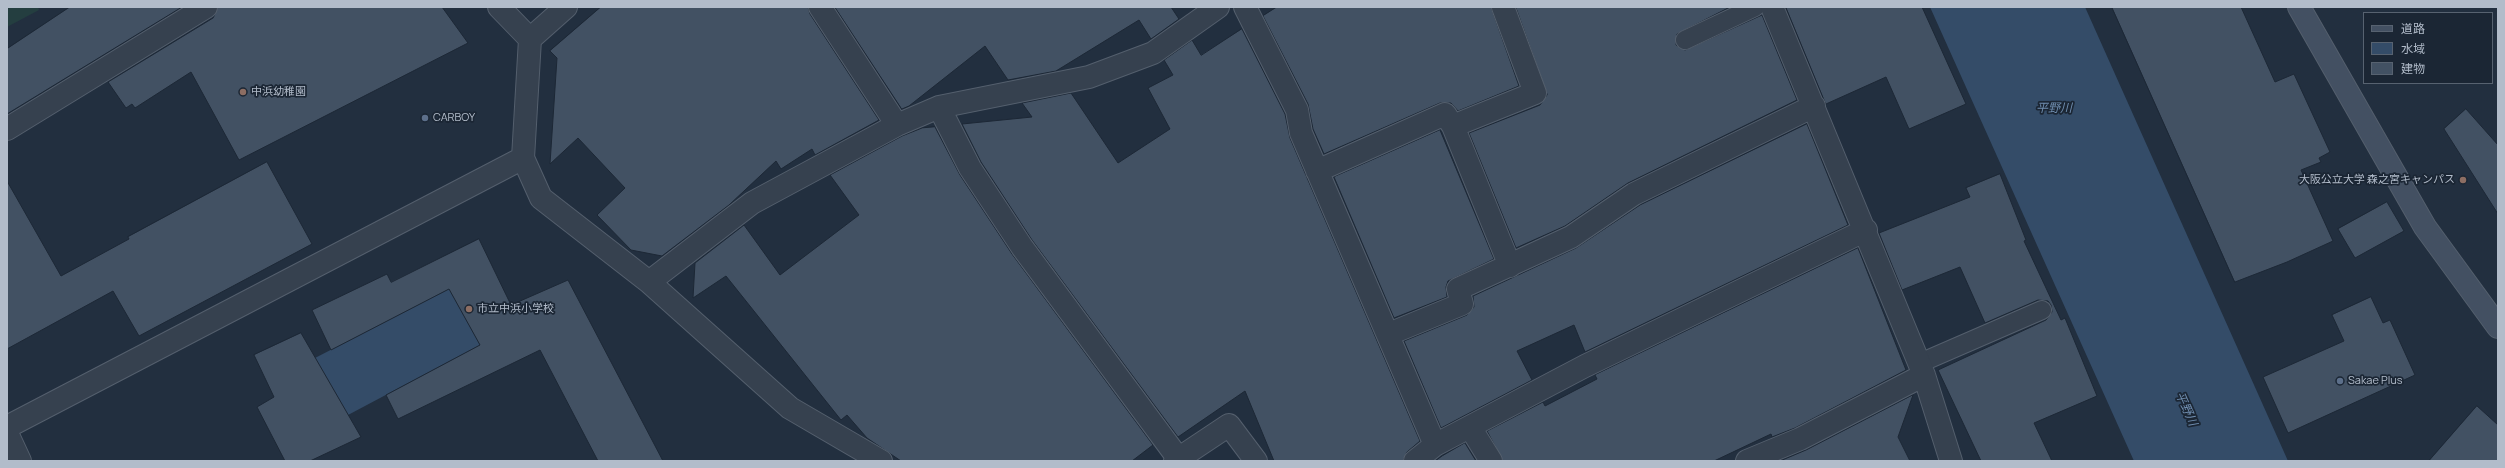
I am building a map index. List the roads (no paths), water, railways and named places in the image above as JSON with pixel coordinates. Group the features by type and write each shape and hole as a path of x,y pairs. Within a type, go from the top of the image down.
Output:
{"street":[{"path":"7,129 206,7"},
{"path":"499,7 530,39"},
{"path":"566,7 530,39 523,158 541,198 649,282 790,408 881,461"},
{"path":"820,7 897,124"},
{"path":"649,282 752,203 897,124 939,107 1089,77 1153,53 1218,7"},
{"path":"1245,7 1297,110 1301,133 1389,334 1435,445"},
{"path":"1453,126 1535,93 1503,7"},
{"path":"1772,7 1866,230 1922,369 1951,461"},
{"path":"2299,7 2425,227 2498,327"},
{"path":"1389,334 1462,304 1458,289 1571,237 1634,194 1814,106"},
{"path":"939,107 970,168 1022,247 1177,460 1230,425 1256,461"},
{"path":"1317,171 1445,114 1453,126 1510,266"},
{"path":"7,427 523,158"},
{"path":"1415,461 1435,445 1585,366 1866,230"},
{"path":"1747,461 1800,439 1922,369"},
{"path":"1470,427 1491,461"},
{"path":"7,433 20,461"}],"lane":[{"path":"1685,40 1755,7"},
{"path":"1922,369 2042,310"}],"water":[{"name":"平野川","path":"1930,7 2085,7 2288,461 2134,461"},
{"path":"449,289 480,345 348,415 315,358"}],"place":[{"name":"中浜幼稚園","path":"243,92"},
{"name":"CARBOY","path":"425,118"},
{"name":"大阪公立大学 森之宮キャンパス","path":"2463,180"},
{"name":"市立中浜小学校","path":"469,309"},
{"name":"Sakae Plus","path":"2340,381"}]}
